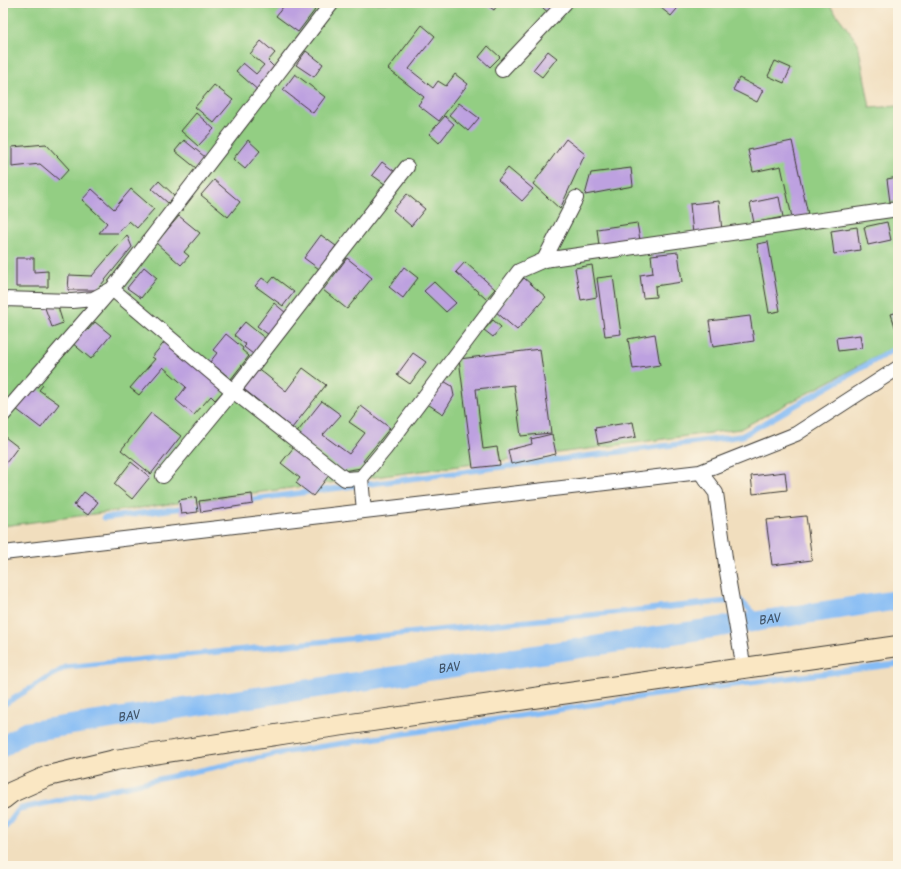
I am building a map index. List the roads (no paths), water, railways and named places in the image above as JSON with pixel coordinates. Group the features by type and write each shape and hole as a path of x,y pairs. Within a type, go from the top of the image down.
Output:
{"street":[{"path":"3,415 112,289 332,3"},
{"path":"502,70 564,3"},
{"path":"164,476 233,391 407,167"},
{"path":"544,260 576,198"},
{"path":"364,511 361,478 390,443 519,271 544,260 898,209"},
{"path":"3,299 72,301 93,299 112,289"},
{"path":"112,289 233,391 345,479 361,478"},
{"path":"3,553 700,472 796,434 898,368"},
{"path":"700,472 716,493 744,668"},
{"path":"3,799 12,792 48,776 115,760 311,730 898,646"}],"waterway":[{"path":"246,500 742,436 898,347"},
{"path":"104,518 206,505"},
{"path":"3,705 66,667 740,600 760,620"},
{"name":"BAV","path":"3,747 25,732 898,600"},
{"path":"3,831 19,809 286,752 654,695 898,664"}]}
